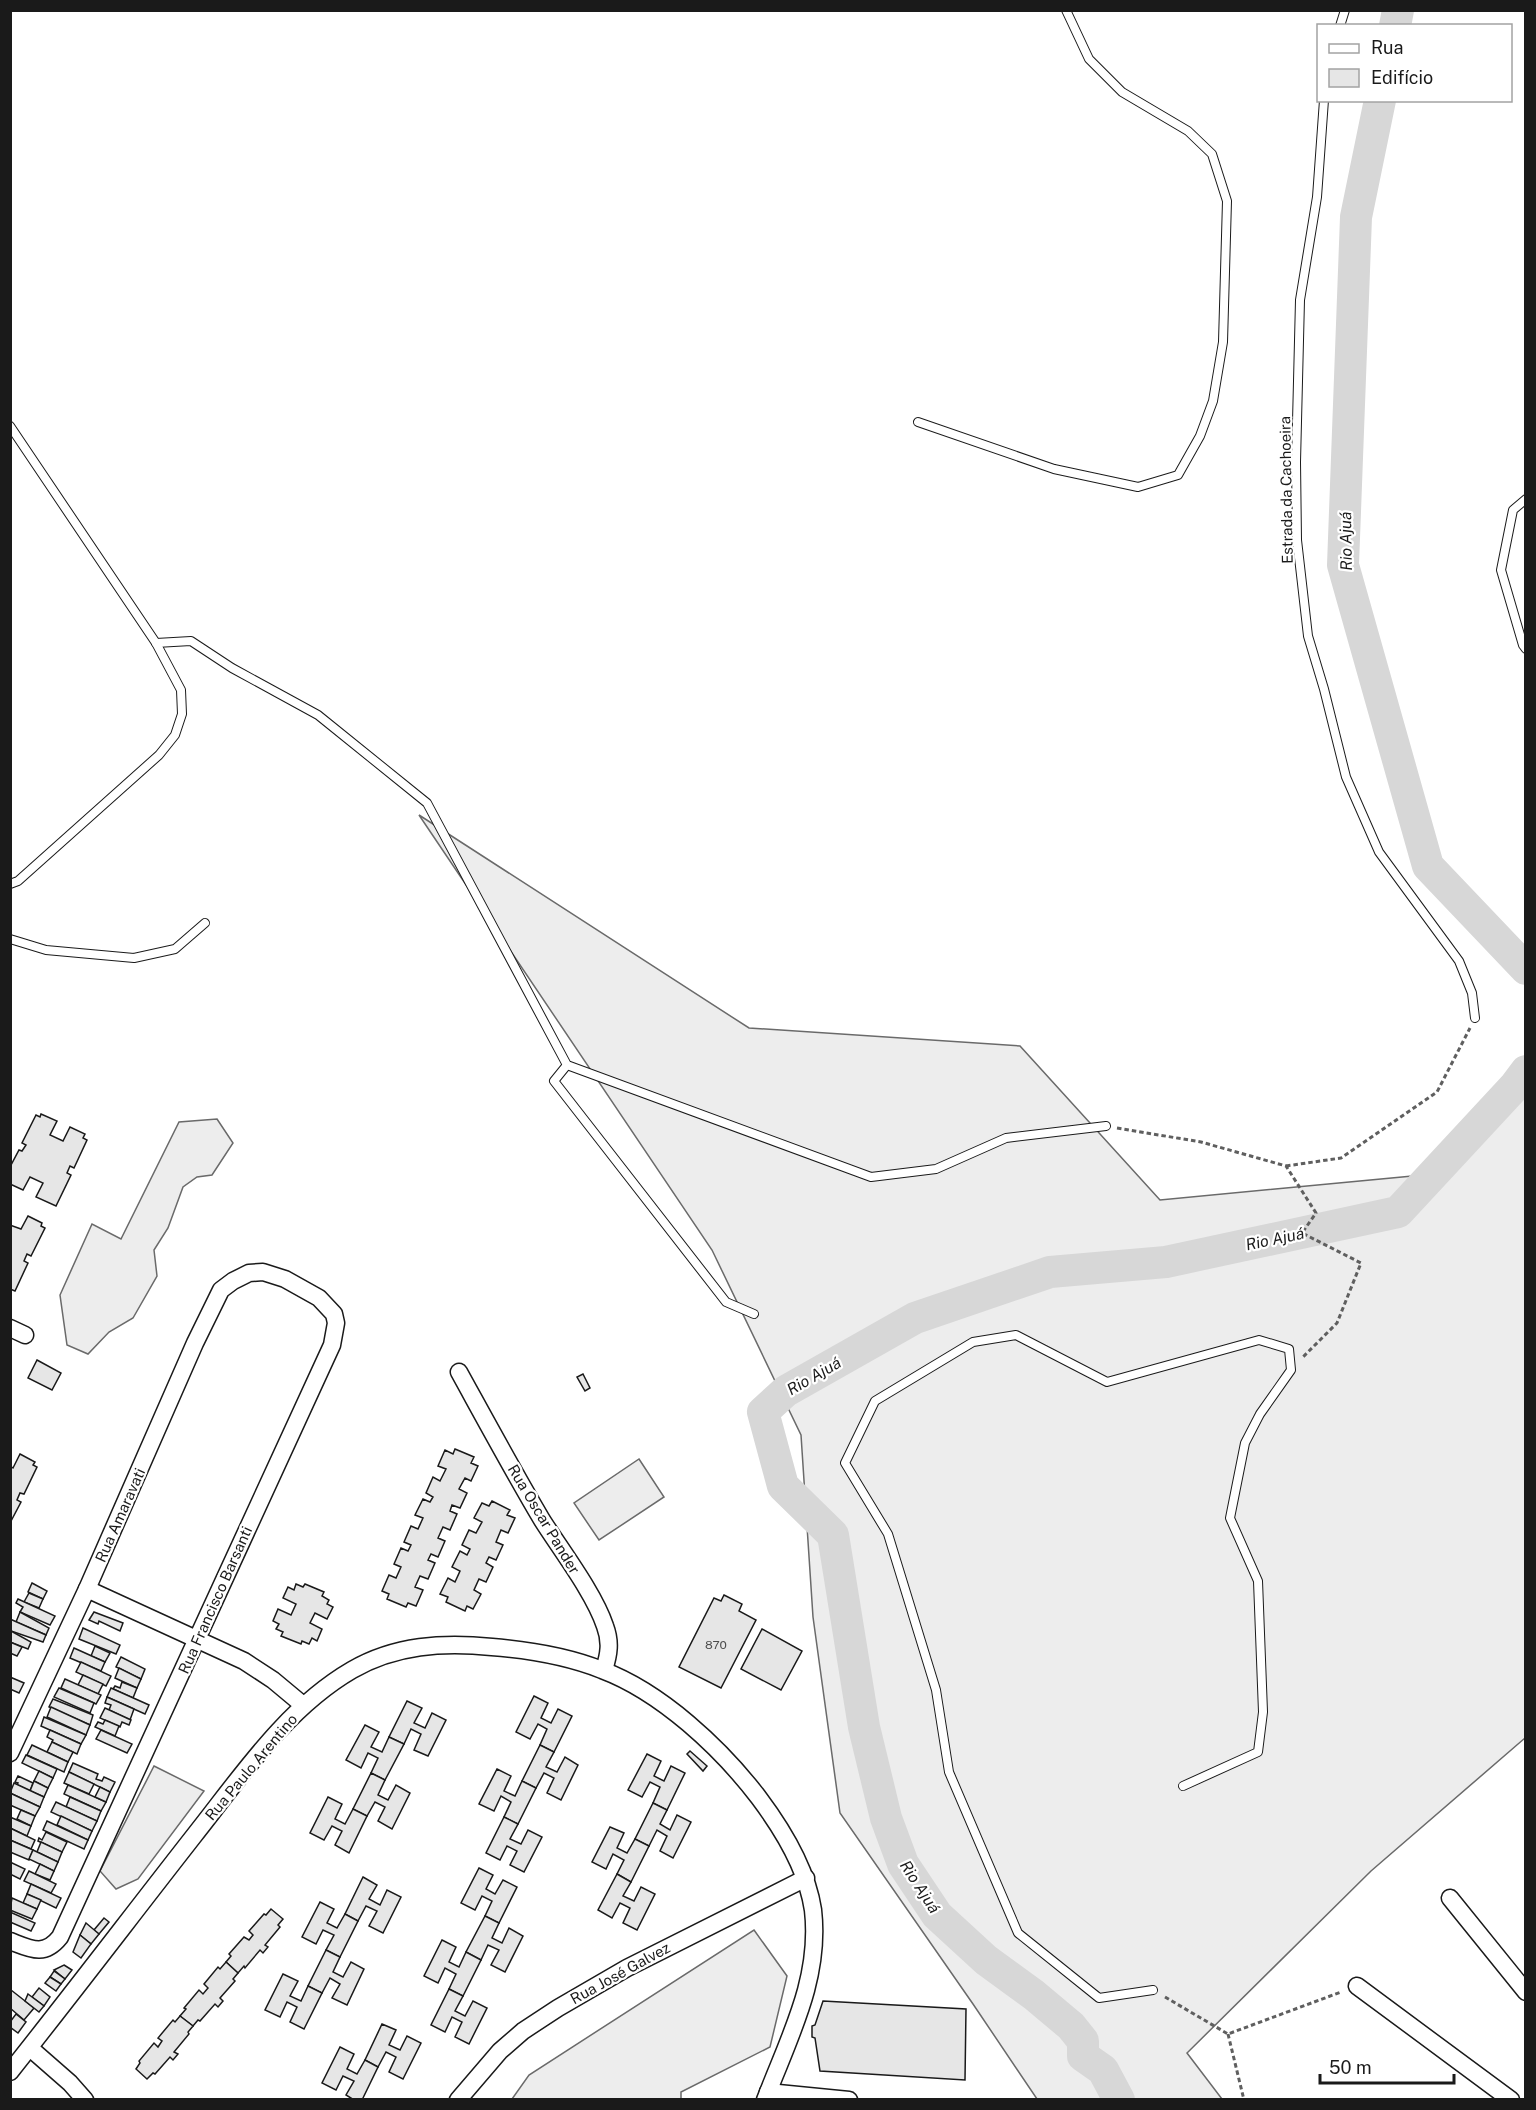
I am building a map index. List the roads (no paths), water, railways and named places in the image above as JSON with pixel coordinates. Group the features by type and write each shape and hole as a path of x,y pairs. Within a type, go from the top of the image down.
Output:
{"street":[{"name":"Rua Francisco Barsanti","path":"10,1941 27,1948 45,1950 54,1946 60,1937 332,1345 336,1323 334,1314 319,1298 285,1279 263,1272 249,1273 233,1281"},
{"name":"Rua Amaravati","path":"10,1753 87,1589 207,1317 221,1290 233,1281"},
{"name":"Rua Oscar Pander","path":"459,1372 605,1624 610,1643 604,1670"},
{"path":"87,1589 259,1670 303,1705"},
{"name":"Rua Paulo Arentino","path":"10,2072 237,1781 303,1705 351,1671 374,1659 399,1650 458,1643 519,1649 551,1655 604,1670 668,1707 703,1736 726,1759 774,1818 806,1878 813,1910 812,1966 797,2022 766,2096"},
{"name":"Rua José Galvez","path":"458,2100 500,2051 523,2031 558,2008 627,1968 806,1878"},
{"path":"1450,1898 1526,1992"},
{"path":"1358,1986 1511,2100"},
{"path":"30,2048 70,2083 85,2100"},
{"path":"766,2096 849,2100"}],"lane":[{"path":"918,422 1054,469 1138,488 1178,475 1200,436 1213,400 1223,342 1227,201 1212,154 1188,131 1122,92 1089,59 1066,10"},
{"name":"Estrada da Cachoeira","path":"1324,102 1317,197 1300,300 1296,462 1297,540 1308,636 1346,777 1379,852 1459,961 1472,993 1475,1018"},
{"path":"10,426 156,643 181,690 182,714 175,735 150,763 18,881 10,884"},
{"path":"1526,498 1513,510 1501,570 1526,649"},
{"path":"156,643 191,641 232,668 318,715 427,803 567,1065 871,1177 936,1169 1006,1138 1106,1126"},
{"path":"10,939 46,950 134,958 175,950 205,923"},
{"path":"567,1065 554,1081 726,1302 754,1314"},
{"path":"1153,1990 1099,1998 1018,1933 949,1772 936,1690 888,1534 845,1463 875,1401 973,1342 1016,1335 1107,1382 1259,1341 1288,1349 1291,1370 1260,1414 1245,1443 1230,1518 1258,1581 1263,1712 1258,1752 1184,1786"}],"waterway":[{"name":"Rio Ajuá","path":"1395,24 1398,10"},
{"name":"Rio Ajuá","path":"1380,102 1356,217 1343,565 1428,866 1526,969"},
{"name":"Rio Ajuá","path":"1119,2100 1103,2070 1083,2056 1083,2041 1071,2026 986,1960 937,1915 903,1864 886,1818 864,1727 833,1535 783,1486 763,1412 786,1391 915,1318 1050,1272 1166,1262 1398,1212 1514,1087 1526,1071"}]}
